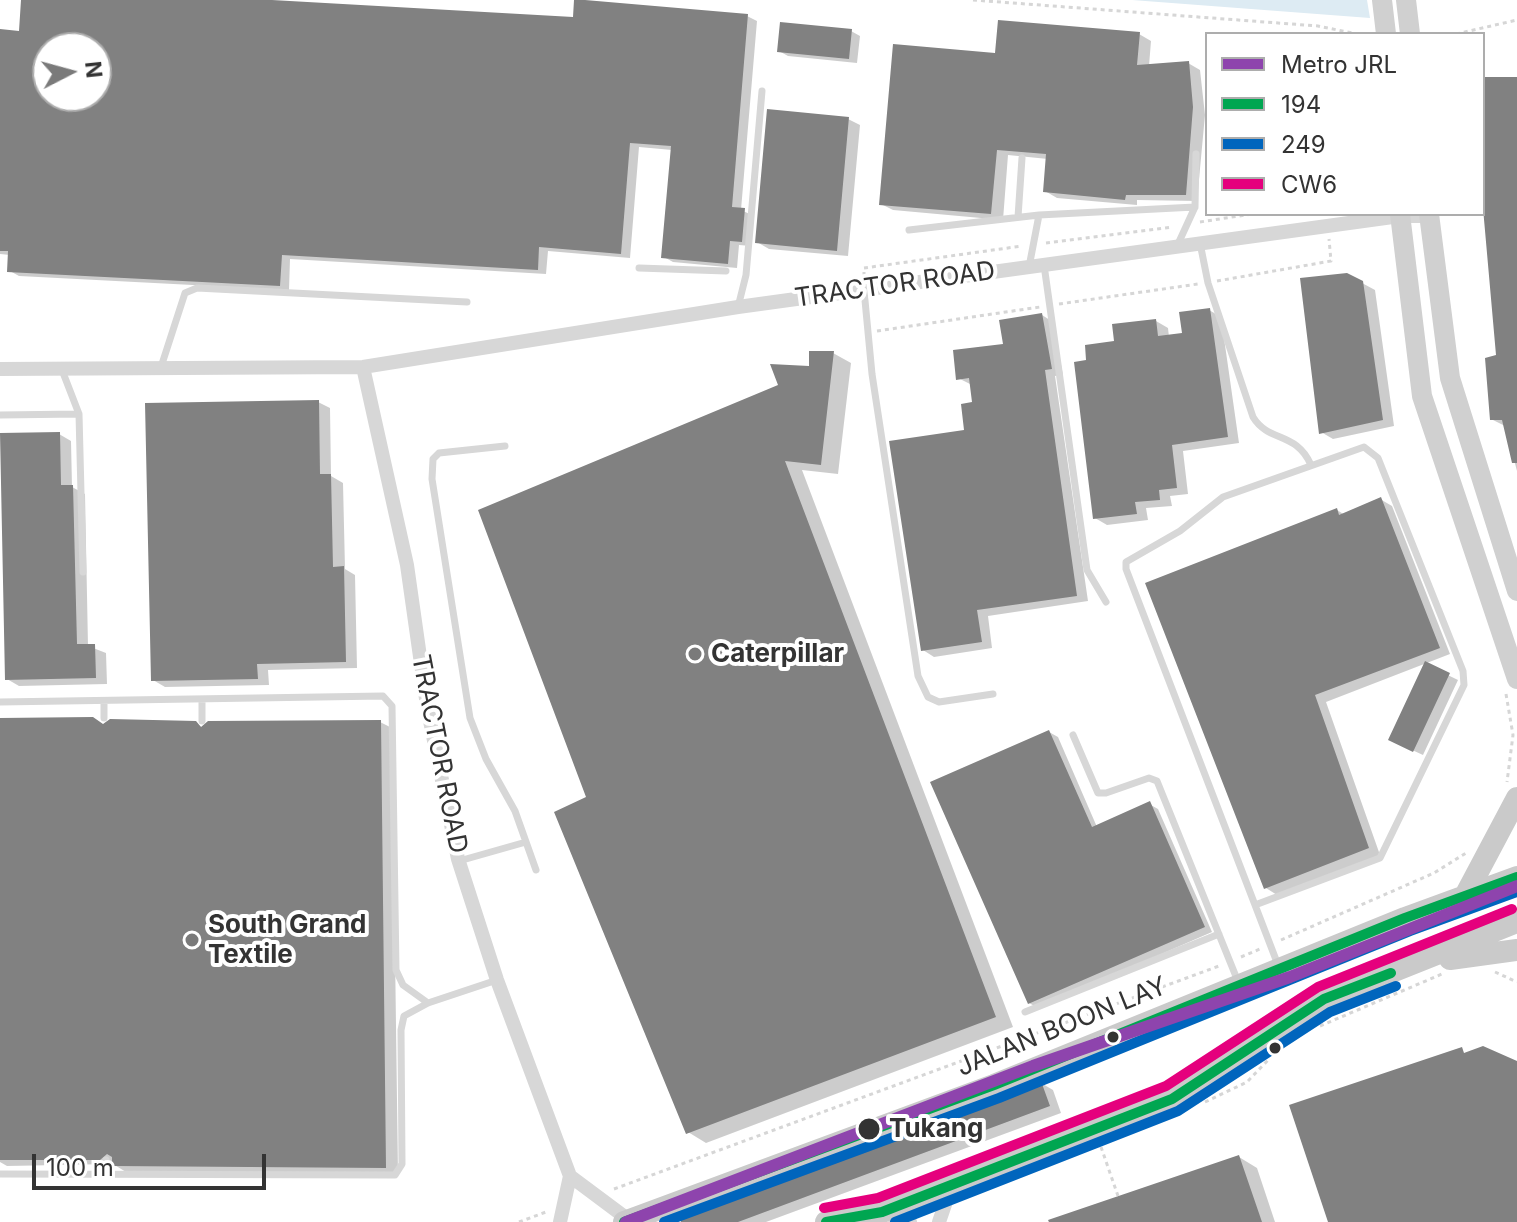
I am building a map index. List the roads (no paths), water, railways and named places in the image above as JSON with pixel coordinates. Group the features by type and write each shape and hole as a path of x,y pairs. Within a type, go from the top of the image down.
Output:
{"main road":[{"path":"1382,0 1386,32"},
{"path":"1406,0 1410,31"},
{"path":"1400,216 1422,396 1517,679"},
{"path":"1429,216 1450,378 1517,591"},
{"path":"1465,896 1517,798"},
{"name":"JALAN BOON LAY","path":"626,1221 994,1085 1517,877"},
{"path":"826,1222 882,1212 1172,1099 1324,999 1517,922"},
{"path":"1410,966 1517,950"}],"street":[{"name":"TRACTOR ROAD","path":"0,369 363,367 738,307 1393,216"},
{"name":"TRACTOR ROAD","path":"363,367 407,565 427,706 458,861 497,980 570,1176"},
{"path":"556,1216 570,1176 626,1221"},
{"path":"939,1222 952,1184"},
{"path":"882,1212 910,1222"}],"lane":[{"path":"738,307 746,275 762,91"},
{"path":"1178,246 1195,207 1196,154"},
{"path":"1018,217 1022,158"},
{"path":"909,230 1039,215 1195,207"},
{"path":"1039,215 1033,245 1036,266 1049,306 1087,570 1106,602"},
{"path":"1200,243 1208,283 1253,417 1264,429 1301,446 1311,465"},
{"path":"639,268 726,271"},
{"path":"161,369 182,298 190,289 467,302"},
{"path":"864,290 872,374 918,676 928,697 939,702 993,694"},
{"path":"62,370 79,414 83,572"},
{"path":"0,415 79,414"},
{"path":"505,446 439,453 433,459 432,479 470,718 536,870"},
{"path":"1255,905 1380,858 1465,679 1378,458 1364,447 1223,497 1180,531 1126,562 1126,569 1255,905 1280,970"},
{"path":"0,702 383,696 391,702 396,970 403,985 428,1003"},
{"path":"202,699 202,721"},
{"path":"104,701 104,718"},
{"path":"1073,735 1098,793 1152,777 1157,781 1240,986"},
{"path":"458,861 526,842"},
{"path":"1025,1012 1219,934"},
{"path":"0,1174 399,1173 402,1164 402,1024 409,1012 428,1003 497,980"},
{"path":"106,1160 106,1174"}],"metro line":[{"name":"JRL","path":"626,1222 1033,1066 1290,977 1517,886"}],"place":[{"name":"Caterpillar","path":"695,654"},
{"name":"South Grand Textile","path":"192,940"},
{"name":"Tukang","path":"869,1129"}]}
